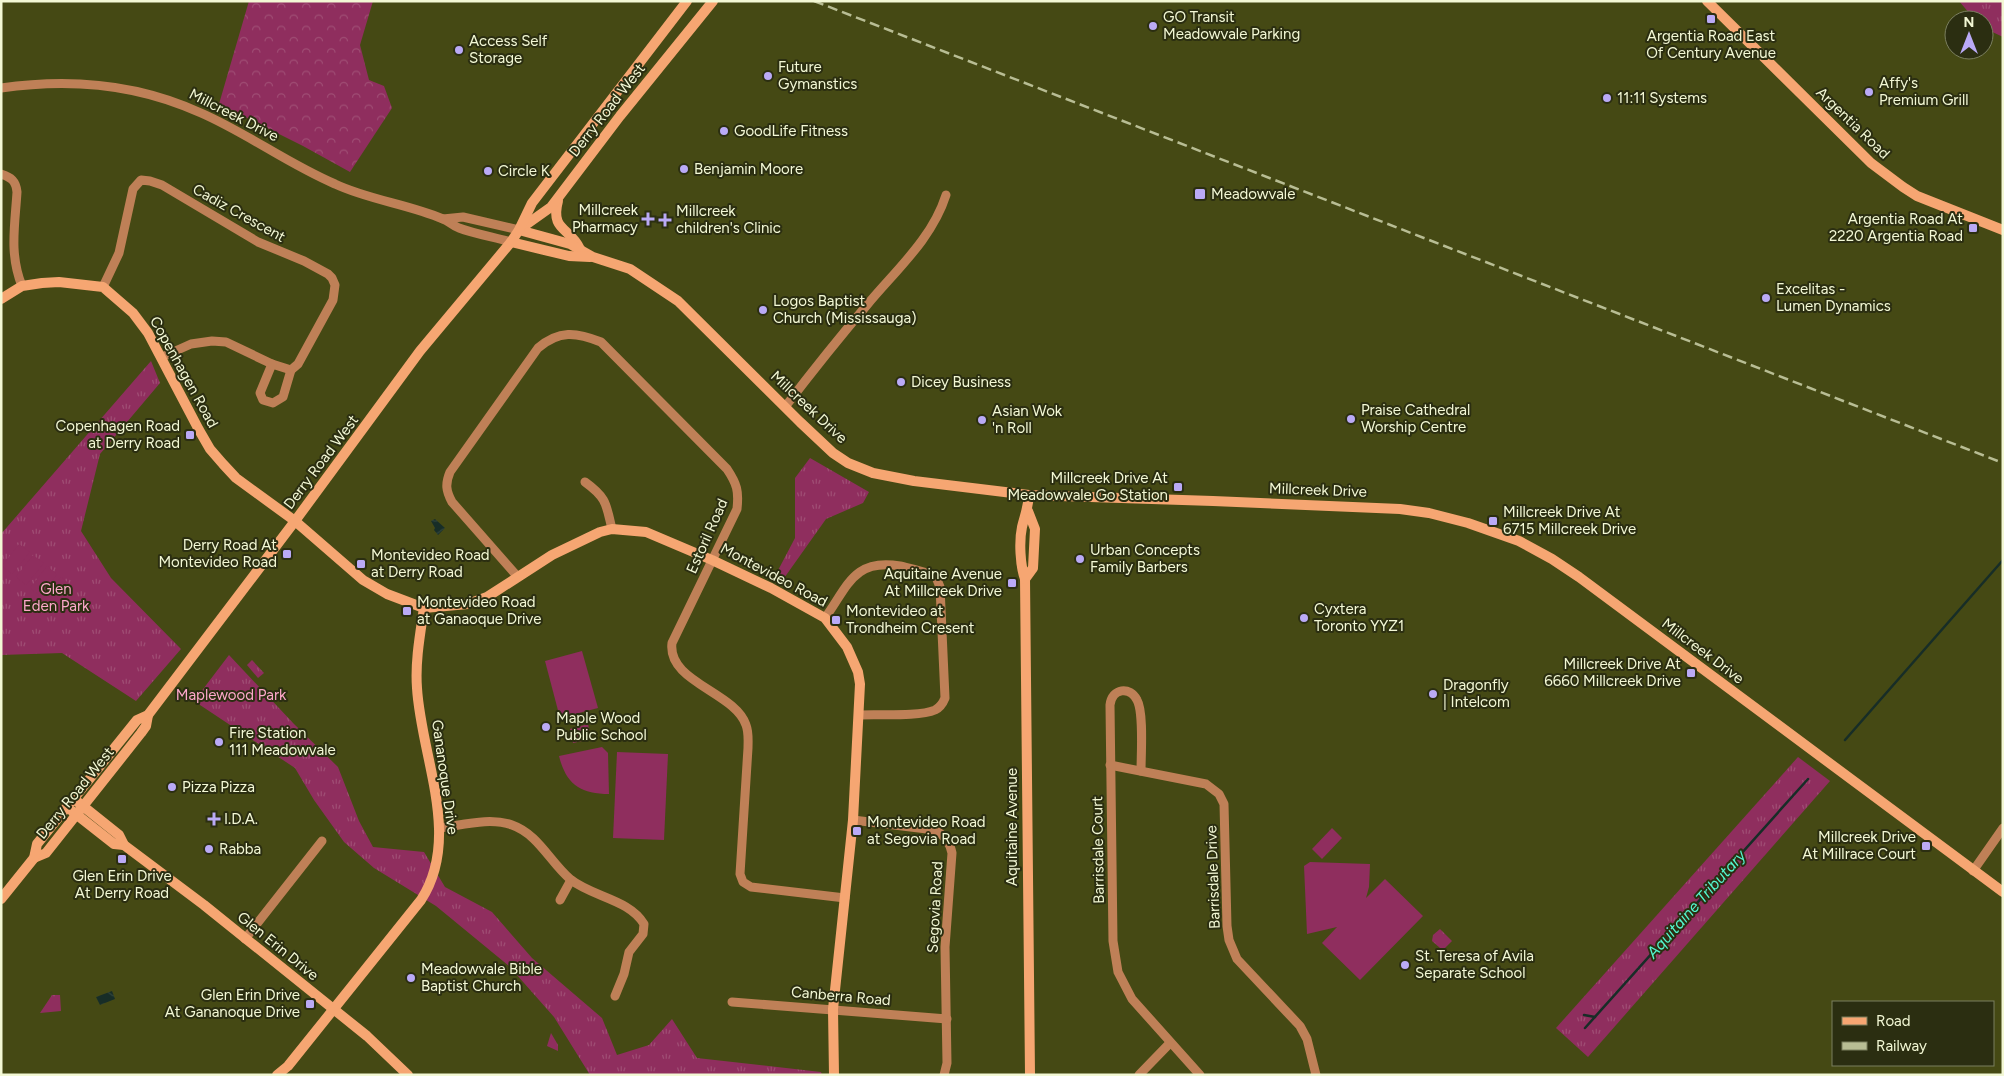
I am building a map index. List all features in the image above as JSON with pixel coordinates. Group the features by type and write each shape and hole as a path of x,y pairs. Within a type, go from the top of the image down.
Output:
{"street":[{"name":"Derry Road West","path":"34,858 46,853 141,733 146,726 148,715 296,521 420,351 510,242 519,230 532,203 687,1"},
{"name":"Derry Road West","path":"519,230 551,207 559,198 620,116 713,1"},
{"name":"Argentia Road","path":"1707,1 1871,164 1917,196 2003,230"},
{"name":"Millcreek Drive","path":"1,88 26,84 74,83 109,86 145,93 203,113 335,184 368,197 443,219 459,228 510,242 569,256 593,257"},
{"path":"1,174 12,178 16,184 13,248 16,271 22,286"},
{"name":"Cadiz Crescent","path":"103,287 119,252 133,189 141,180 150,180 258,242 304,261 332,278 335,286 333,300 298,364 291,370 283,397 273,403 263,400 260,393 272,364"},
{"path":"785,407 862,311 902,267 931,230 940,214 946,195"},
{"path":"559,198 555,216 556,220 562,229 576,240 581,250"},
{"name":"Millcreek Drive","path":"443,219 463,217 519,230 570,244 593,257 630,269 678,301 833,453 848,463 873,473 914,481 1029,496 1400,509 1446,516 1518,541 1552,559 1579,577 2003,892"},
{"path":"1,299 22,286 59,282 103,287"},
{"name":"Copenhagen Road","path":"103,287 133,313 148,333 210,449 236,478 296,521"},
{"name":"Estoril Road","path":"518,576 452,502 445,483 450,472 538,348 548,340 563,334 585,336 601,342 727,469 736,483 737,509 672,643 671,653 680,669 734,708 746,724 748,748 740,874 744,882 751,887 845,898"},
{"path":"162,357 191,344 212,341 226,342 272,364 291,370"},
{"path":"585,482 606,501 612,529"},
{"name":"Aquitaine Avenue","path":"1029,496 1028,511 1022,528 1021,568 1024,579 1030,1075"},
{"name":"Montevideo Road","path":"296,521 363,580 387,594 424,608 468,604 487,597 552,555 600,532 612,529 646,532 772,588 825,618 841,638 858,672 860,684 860,715 853,820 833,1009 834,1075"},
{"path":"825,618 856,575 864,568 878,564 890,564 926,571 936,577 946,698 934,710 924,712 860,715"},
{"name":"Gananoque Drive","path":"277,1075 288,1066 334,1010 429,889 438,854 440,828 417,689 418,657 424,608"},
{"name":"Barrisdale Court","path":"1141,771 1141,713 1137,700 1132,694 1123,691 1116,692 1111,697 1110,765 1113,941 1118,972 1132,999 1170,1043"},
{"name":"Derry Road West","path":"1,899 34,858 37,844 137,720 148,715"},
{"name":"Barrisdale Drive","path":"1110,765 1206,784 1219,794 1224,804 1229,940 1237,959 1300,1026 1307,1039 1316,1075"},
{"name":"Glen Erin Drive","path":"74,799 119,835 124,846"},
{"name":"Glen Erin Drive","path":"67,807 114,844 124,846 204,905 367,1036 408,1075"},
{"name":"Segovia Road","path":"853,820 935,830 941,833 950,846 951,862 945,947 947,1063 944,1075"},
{"path":"440,828 487,822 511,824 529,834 571,880 637,913 644,924 642,934 629,952 624,974 615,996"},
{"path":"1974,871 2003,828"},
{"path":"245,939 322,841"},
{"path":"560,900 571,880"},
{"name":"Canberra Road","path":"732,1002 947,1019"},
{"path":"1140,1075 1170,1043 1200,1075"}],"green space":[{"path":"249,1 373,1 360,45 369,80 384,86 392,108 350,172 219,104"},
{"path":"1959,1 2003,1 2003,37 1994,33 1994,10 1967,10"},
{"name":"Glen Eden Park","path":"151,361 160,383 100,454 81,531 111,578 181,649 136,701 62,653 1,655 1,534"},
{"path":"810,458 869,492 863,503 826,519 782,581 774,578 795,538 795,478"},
{"path":"19,544 30,552 12,574 2,566"},
{"path":"33,555 44,563 26,585 16,577"},
{"path":"47,566 57,574 40,596 30,588"},
{"path":"61,577 71,585 54,607 43,599"},
{"path":"582,651 598,708 560,718 545,661"},
{"name":"Maplewood Park","path":"229,655 294,724 338,767 359,821 373,847 424,852 445,887 492,912 532,958 602,1018 617,1055 649,1045 672,1019 697,1058 821,1072 822,1075 590,1075 554,1017 509,966 436,906 374,868 344,842 314,800 295,768 194,701"},
{"path":"252,660 264,673 258,678 247,665"},
{"path":"588,724 591,739 573,743 570,729"},
{"path":"602,747 608,753 609,794 590,792 576,786 566,774 559,756"},
{"path":"617,752 668,754 664,840 613,838"},
{"path":"1798,757 1830,781 1588,1057 1556,1028"},
{"path":"1332,828 1342,838 1322,859 1312,849"},
{"path":"1310,862 1370,864 1369,887 1366,898 1385,879 1423,916 1360,980 1322,943 1337,927 1307,934 1304,866"},
{"path":"1440,929 1452,941 1445,948 1440,948 1432,941 1433,935"},
{"path":"52,995 60,995 61,1011 40,1013"},
{"path":"551,1033 558,1045 558,1051 547,1046"}],"water":[{"path":"435,519 445,528 438,535 431,521"},
{"path":"112,991 115,999 100,1005 96,997"}],"waterway":[{"name":"Aquitaine Tributary","path":"1845,740 2003,560"},
{"name":"Aquitaine Tributary","path":"1585,1028 1808,779"},
{"path":"1584,1015 1595,1017"}],"railway":[{"path":"814,1 2003,463"}],"place":[{"name":"Argentia Road East Of Century Avenue","path":"1711,19"},
{"name":"GO Transit Meadowvale Parking","path":"1153,26"},
{"name":"Access Self Storage","path":"459,50"},
{"name":"Future Gymanstics","path":"768,76"},
{"name":"Affy's Premium Grill","path":"1869,92"},
{"name":"11:11 Systems","path":"1607,98"},
{"name":"GoodLife Fitness","path":"724,131"},
{"name":"Benjamin Moore","path":"684,169"},
{"name":"Circle K","path":"488,171"},
{"name":"Meadowvale","path":"1200,194"},
{"name":"Millcreek Pharmacy","path":"648,219"},
{"name":"Millcreek children's Clinic","path":"665,220"},
{"name":"Argentia Road At 2220 Argentia Road","path":"1973,228"},
{"name":"Excelitas - Lumen Dynamics","path":"1766,298"},
{"name":"Logos Baptist Church (Mississauga)","path":"763,310"},
{"name":"Dicey Business","path":"901,382"},
{"name":"Praise Cathedral Worship Centre","path":"1351,419"},
{"name":"Asian Wok 'n Roll","path":"982,420"},
{"name":"Copenhagen Road at Derry Road","path":"190,435"},
{"name":"Millcreek Drive At Meadowvale Go Station","path":"1178,487"},
{"name":"Millcreek Drive At 6715 Millcreek Drive","path":"1493,521"},
{"name":"Derry Road At Montevideo Road","path":"287,554"},
{"name":"Urban Concepts Family Barbers","path":"1080,559"},
{"name":"Montevideo Road at Derry Road","path":"361,564"},
{"name":"Aquitaine Avenue At Millcreek Drive","path":"1012,583"},
{"name":"Montevideo Road at Ganaoque Drive","path":"407,611"},
{"name":"Cyxtera Toronto YYZ1","path":"1304,618"},
{"name":"Montevideo at Trondheim Cresent","path":"836,620"},
{"name":"Millcreek Drive At 6660 Millcreek Drive","path":"1691,673"},
{"name":"Dragonfly | Intelcom","path":"1433,694"},
{"name":"Maple Wood Public School","path":"546,727"},
{"name":"Fire Station 111 Meadowvale","path":"219,742"},
{"name":"Pizza Pizza","path":"172,787"},
{"name":"I.D.A.","path":"214,819"},
{"name":"Montevideo Road at Segovia Road","path":"857,831"},
{"name":"Millcreek Drive At Millrace Court","path":"1926,846"},
{"name":"Rabba","path":"209,849"},
{"name":"Glen Erin Drive At Derry Road","path":"122,859"},
{"name":"St. Teresa of Avila Separate School","path":"1405,965"},
{"name":"Meadowvale Bible Baptist Church","path":"411,978"},
{"name":"Glen Erin Drive At Gananoque Drive","path":"310,1004"}]}
